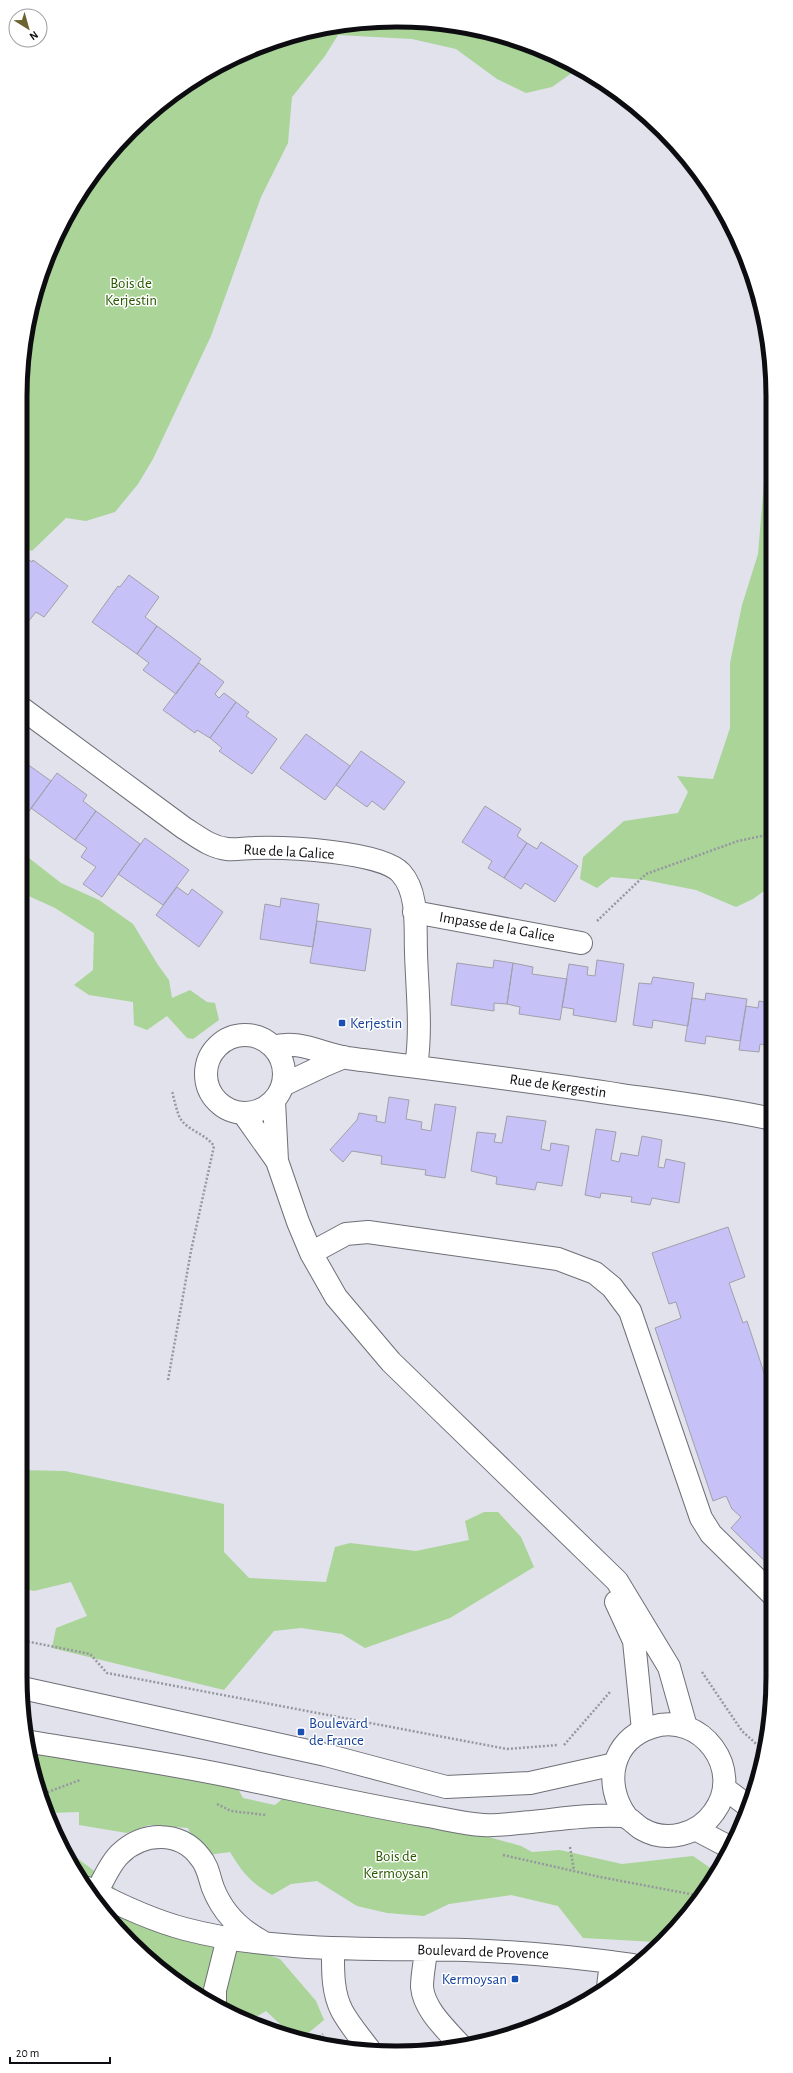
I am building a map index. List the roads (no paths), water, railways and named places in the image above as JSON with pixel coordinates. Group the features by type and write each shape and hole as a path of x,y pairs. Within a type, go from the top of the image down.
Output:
{"street":[{"name":"Rue de la Galice","path":"27,712 184,828 209,844 226,849 254,848 310,851 378,860 391,865 401,874 409,888 414,912 419,1040 416,1067"},
{"name":"Impasse de la Galice","path":"414,912 581,943"},
{"path":"277,1161 279,1093 284,1072 283,1062 273,1047 259,1038 248,1035 236,1036 225,1041 216,1048 210,1057 207,1068 207,1079 210,1092 219,1103 230,1111 243,1113 255,1112 279,1093 325,1065 344,1057"},
{"name":"Rue de Kergestin","path":"273,1047 288,1044 297,1045 344,1057 600,1091 734,1111 766,1118"},
{"path":"243,1113 277,1161 298,1222 311,1253 336,1297 386,1356 617,1581 669,1667 686,1727"},
{"path":"311,1253 346,1234 368,1232 558,1259 595,1273 612,1287 630,1311 701,1518 711,1534 766,1589"},
{"path":"591,1555 611,1590 634,1641 642,1730"},
{"path":"28,1689 326,1755 446,1787 530,1783 615,1764"},
{"path":"659,1725 686,1727 699,1733 710,1742 720,1757 724,1774 724,1788 721,1800 714,1812 695,1829 680,1835 655,1834 640,1828 626,1816 617,1802 612,1786 615,1764 623,1747 631,1738 642,1730 659,1725"},
{"path":"33,1742 200,1770 364,1805 484,1826 588,1817 626,1816"},
{"path":"724,1788 743,1803"},
{"path":"695,1829 725,1845"},
{"path":"94,1889 118,1855 129,1846 145,1839 161,1836 176,1838 189,1846 200,1856 208,1870 212,1887 225,1911 250,1935 267,1944"},
{"path":"199,1932 210,1906 212,1887"},
{"name":"Boulevard de Provence","path":"97,1893 159,1921 199,1932 267,1944 333,1949 527,1952 621,1964"},
{"path":"215,1998 216,1984 228,1938"},
{"path":"333,1949 333,1969 337,2000 345,2016 366,2044"},
{"path":"426,1950 422,1988 425,1998 429,2008 457,2041"},
{"path":"615,1974 621,1964"}],"place":[{"name":"Kerjestin","path":"342,1023"},
{"name":"Boulevard de France","path":"301,1732"},
{"name":"Kermoysan","path":"515,1979"}],"park label":[{"name":"Bois de Kerjestin","path":"131,292"},
{"name":"Bois de Kermoysan","path":"396,1864"}]}
